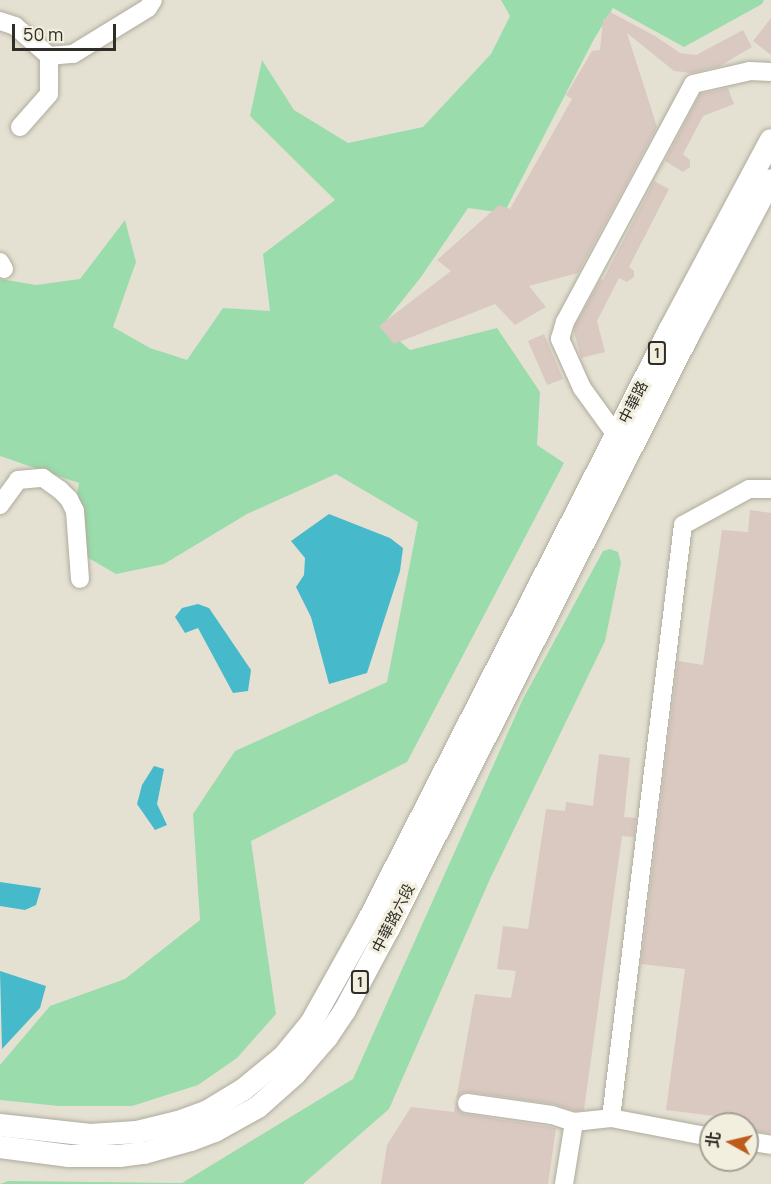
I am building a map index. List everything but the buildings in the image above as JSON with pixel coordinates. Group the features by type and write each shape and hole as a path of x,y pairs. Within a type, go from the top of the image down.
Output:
{"main road":[{"name":"中華路","path":"548,569 615,451 721,254 771,140"},
{"name":"中華路","path":"557,598 615,451 721,254 771,180"},
{"name":"中華路六段","path":"0,1125 90,1135 137,1132 158,1128 208,1111 244,1089 284,1056 325,1002 548,569"},
{"name":"中華路六段","path":"0,1147 91,1156 119,1156 168,1147 215,1131 239,1119 258,1107 295,1074 327,1037 345,1010 557,598"}],"street":[{"path":"0,21 15,26 49,56 73,54 148,8 153,0"},
{"path":"20,127 49,94 49,56"},
{"path":"615,451 582,388 560,339 565,322 693,84 750,71 771,72"},
{"path":"0,505 18,480 43,478 60,490 69,499 75,511 80,579"},
{"path":"611,1118 682,525 749,489 771,489"},
{"path":"467,1104 552,1115 574,1122 611,1118 699,1135"},
{"path":"564,1184 574,1122"}],"green space":[{"path":"501,0 764,0 762,4 684,47 613,8 594,39 504,213 468,208 421,277 382,326 410,350 497,328 540,392 537,445 564,463 407,762 251,841 276,1014 237,1058 198,1085 132,1106 59,1106 0,1100 0,1065 50,1006 125,979 200,920 193,814 235,751 387,682 418,522 336,474 247,514 164,564 116,574 68,546 79,483 0,456 0,279 36,285 80,279 125,220 136,262 113,327 150,348 187,360 223,308 270,311 263,254 335,200 250,116 262,60 294,110 348,143 423,127 491,54 510,16"},
{"path":"610,549 618,552 621,563 605,641 490,879 389,1109 303,1184 0,1184 8,1181 182,1183 353,1079 523,699 603,551"}],"water":[{"path":"329,514 390,538 403,548 400,571 367,673 329,684 311,617 296,587 304,575 305,558 291,541"},
{"path":"198,604 209,608 251,670 248,691 233,693 198,628 185,633 175,617 182,608"},
{"path":"154,766 164,769 157,804 167,825 155,830 137,804 142,785"},
{"path":"0,882 41,888 36,905 25,910 0,906"},
{"path":"0,971 46,986 40,1008 2,1049"}]}
